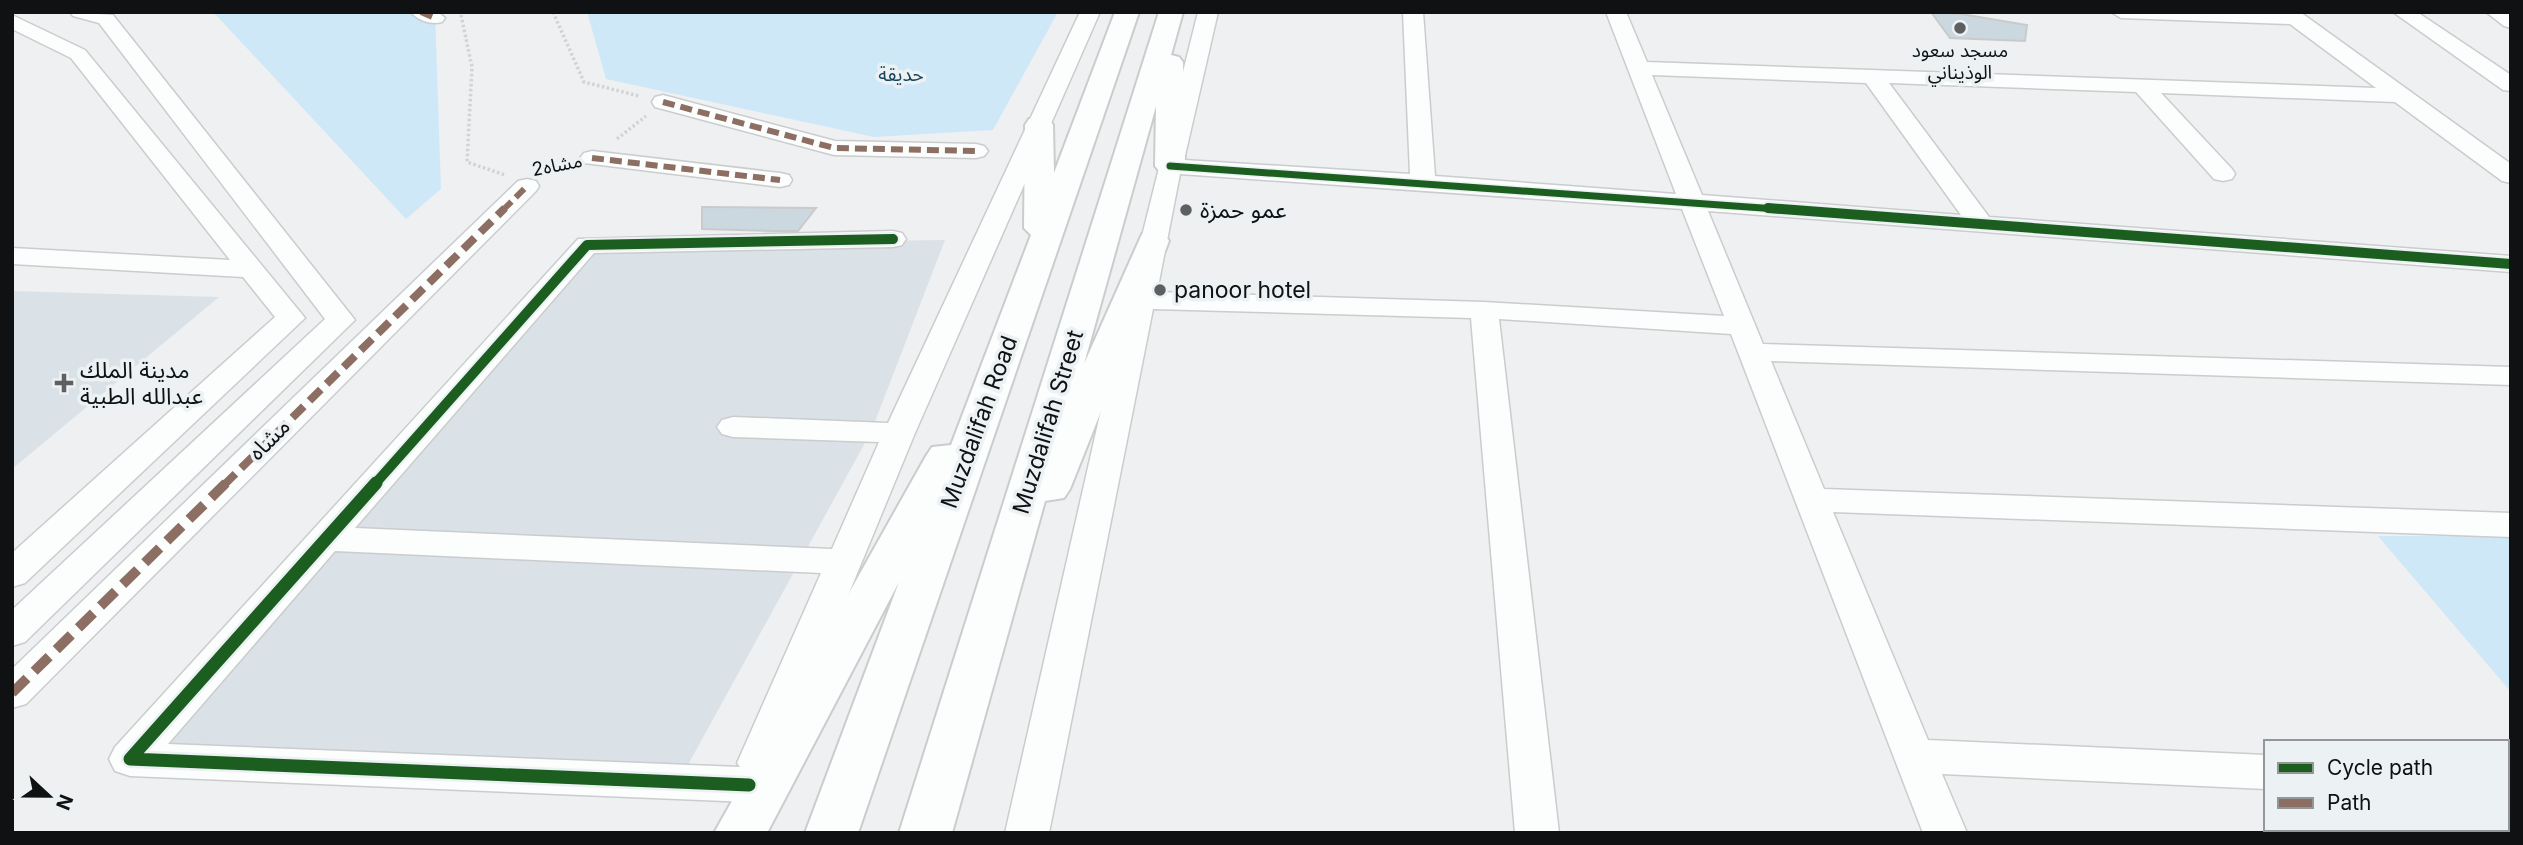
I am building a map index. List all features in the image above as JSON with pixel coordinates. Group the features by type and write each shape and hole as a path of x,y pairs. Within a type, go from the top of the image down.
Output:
{"highway":[{"name":"Muzdalifah Road","path":"831,833 1126,12"},
{"path":"1170,166 1172,13"},
{"name":"Muzdalifah Street","path":"925,833 1172,13"},
{"path":"1039,125 1040,254"},
{"path":"967,688 1153,241"},
{"path":"740,833 952,446 1025,293"}],"street":[{"path":"12,632 341,320 106,19 80,12"},
{"path":"729,833 900,433 1090,12"},
{"path":"1027,833 1153,241 1208,12"},
{"path":"1412,12 1423,182"},
{"path":"1616,12 1945,833"},
{"path":"2122,12 2291,15 2511,176"},
{"path":"2403,12 2511,85"},
{"path":"2496,12 2511,22"},
{"path":"12,21 78,54 290,318 12,574"},
{"path":"1638,68 2397,95"},
{"path":"1872,76 1982,224"},
{"path":"2142,86 2223,174"},
{"path":"663,102 834,148 976,151"},
{"path":"592,158 780,180"},
{"path":"1170,166 1423,182 2511,264"},
{"name":"مشاه","path":"12,693 521,177"},
{"path":"749,785 130,759 587,245 893,239"},
{"path":"12,256 252,269"},
{"path":"1140,300 1484,310 1747,339 2511,376"},
{"path":"1484,310 1537,833"},
{"path":"733,427 900,433"},
{"path":"1811,500 2511,525"},
{"path":"325,539 844,562"},
{"path":"1914,756 2264,772"}],"path":[{"path":"553,12 584,82 663,102"}],"shaded area":[{"path":"945,240 871,432 678,783 130,759 587,245"},
{"name":"مدينة الملك عبدالله الطبية","path":"12,291 219,297 12,469"}],"green space":[{"path":"208,12 435,12 441,189 406,219 216,15"},
{"name":"حديقة","path":"587,12 1058,12 993,130 874,137 606,79"},
{"path":"2378,536 2511,536 2511,692"}],"building":[{"path":"1931,12 2027,25 2025,41 1950,38"},
{"path":"702,207 816,208 798,231 775,231 702,229"}],"marked path":[{"path":"421,12 435,18"},
{"path":"663,102 834,148 976,151"},
{"path":"592,158 780,180"},
{"path":"12,693 527,186"}],"cycle path":[{"path":"1170,166 1423,182 2511,264"},
{"path":"749,785 130,759 587,245 893,239"}],"place":[{"name":"مسجد سعود الوذيناني","path":"1960,28"},
{"name":"عمو حمزة","path":"1186,210"},
{"name":"panoor hotel","path":"1160,290"},
{"name":"مدينة الملك عبدالله الطبية","path":"64,383"}]}
